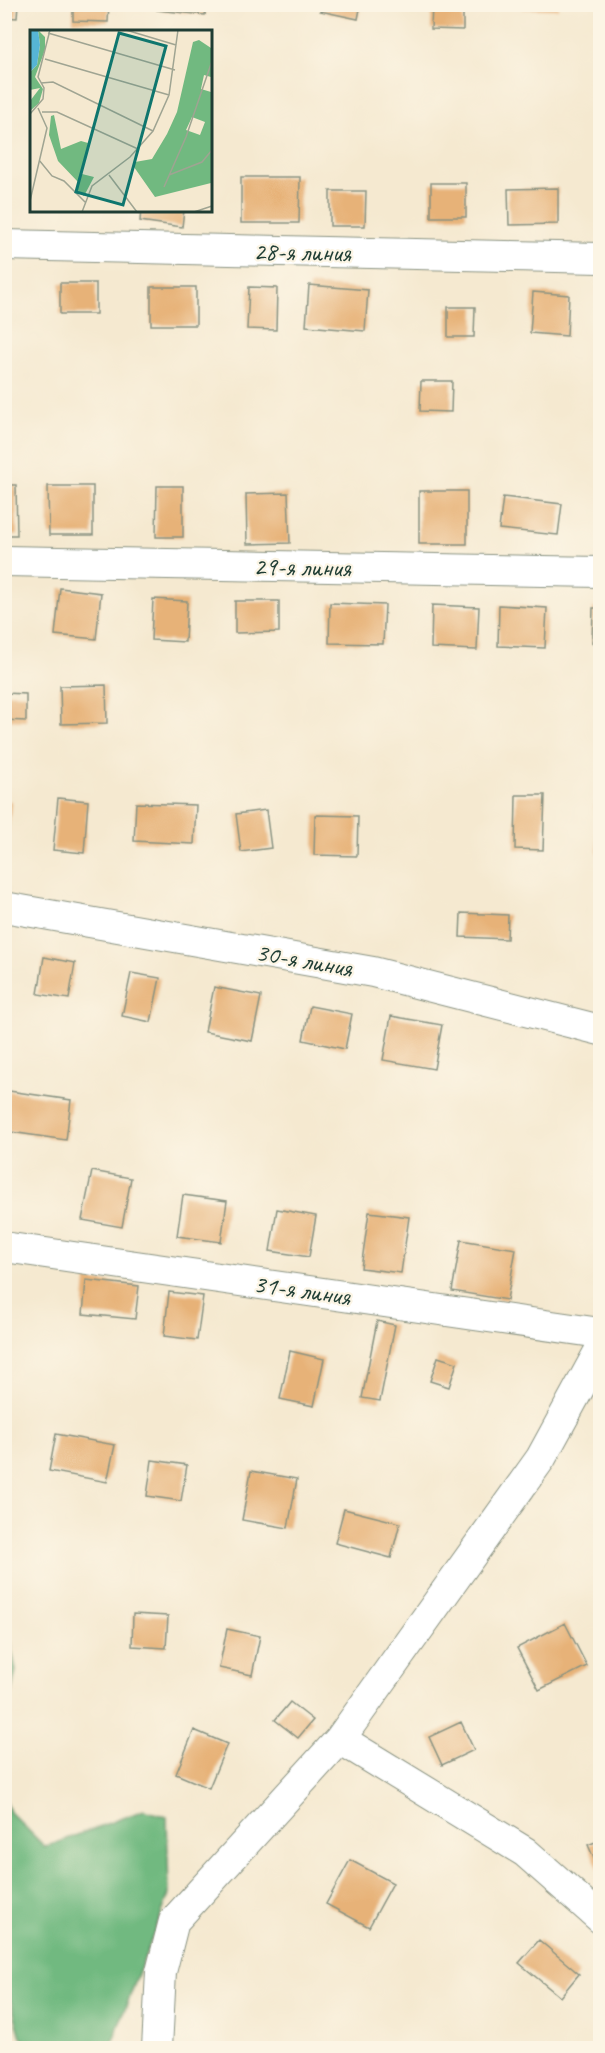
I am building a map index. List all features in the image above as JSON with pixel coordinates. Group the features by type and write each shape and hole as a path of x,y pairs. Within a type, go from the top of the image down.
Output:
{"street":[{"name":"28-я линия","path":"4,245 600,258"},
{"name":"29-я линия","path":"4,561 600,572"},
{"name":"30-я линия","path":"4,907 373,972 600,1030"},
{"name":"31-я линия","path":"4,1247 600,1333"},
{"path":"157,2049 161,1972 174,1921 340,1739 541,1458 600,1350"},
{"path":"340,1739 525,1852 600,1918"}],"green space":[{"path":"5,1621 16,1670 5,1721"},
{"path":"4,1795 10,1812 45,1847 144,1810 167,1817 169,1894 110,2048 35,2048 21,2037 5,1981"}],"building":[{"path":"4,4 18,4 17,18 4,17"},
{"path":"73,4 109,4 108,22 73,21"},
{"path":"158,4 207,4 205,15 157,10"},
{"path":"321,4 361,4 358,19 320,11"},
{"path":"432,4 463,4 463,30 431,29"},
{"path":"522,4 557,4 558,9 522,9"},
{"path":"241,177 300,177 299,223 241,223"},
{"path":"431,183 466,183 466,217 431,217"},
{"path":"558,188 558,224 509,225 508,189"},
{"path":"330,191 366,191 365,226 330,226"},
{"path":"141,212 184,212 182,227 140,221"},
{"path":"60,283 96,283 96,314 60,314"},
{"path":"309,285 368,290 365,331 306,326"},
{"path":"4,286 9,286 9,321 4,321"},
{"path":"151,287 196,287 196,325 151,325"},
{"path":"249,287 277,288 276,330 247,329"},
{"path":"533,292 569,295 567,336 530,333"},
{"path":"448,307 475,307 474,337 448,337"},
{"path":"421,381 452,381 451,412 420,411"},
{"path":"4,485 16,485 17,535 4,535"},
{"path":"48,486 93,486 93,535 49,535"},
{"path":"157,486 183,486 183,537 156,537"},
{"path":"419,491 467,491 467,544 419,544"},
{"path":"288,493 290,543 247,544 246,494"},
{"path":"503,497 562,504 558,535 499,529"},
{"path":"60,588 101,593 96,639 55,635"},
{"path":"4,593 10,593 8,636 4,636"},
{"path":"153,599 187,601 185,642 151,640"},
{"path":"235,601 279,601 279,632 235,633"},
{"path":"330,603 385,605 383,644 329,643"},
{"path":"432,605 479,607 477,650 431,648"},
{"path":"499,605 547,608 545,648 498,646"},
{"path":"593,608 600,608 600,643 592,643"},
{"path":"106,685 107,723 61,724 60,686"},
{"path":"4,693 26,694 26,721 4,720"},
{"path":"516,795 545,795 543,850 515,849"},
{"path":"58,798 88,801 84,853 53,850"},
{"path":"4,801 11,801 7,852 4,852"},
{"path":"136,803 196,805 194,844 134,841"},
{"path":"594,804 600,804 600,855 598,855"},
{"path":"266,810 271,848 241,852 236,814"},
{"path":"315,815 358,816 357,856 314,855"},
{"path":"461,913 508,915 507,939 460,937"},
{"path":"44,957 75,963 69,999 38,994"},
{"path":"131,973 160,978 151,1022 122,1016"},
{"path":"214,987 261,996 252,1041 205,1032"},
{"path":"310,1006 352,1014 345,1049 303,1040"},
{"path":"391,1016 442,1025 434,1069 383,1060"},
{"path":"9,1091 71,1100 66,1140 4,1131"},
{"path":"92,1171 131,1178 122,1227 82,1220"},
{"path":"183,1195 227,1201 221,1242 177,1236"},
{"path":"277,1209 316,1216 309,1257 270,1251"},
{"path":"369,1212 409,1217 401,1273 361,1268"},
{"path":"461,1240 516,1249 507,1300 452,1291"},
{"path":"86,1280 139,1286 135,1319 83,1314"},
{"path":"169,1292 203,1296 197,1340 164,1336"},
{"path":"377,1321 395,1325 380,1401 362,1398"},
{"path":"290,1351 324,1359 314,1406 280,1399"},
{"path":"438,1357 457,1363 449,1387 430,1381"},
{"path":"56,1434 115,1445 107,1482 49,1471"},
{"path":"152,1460 187,1465 181,1501 147,1496"},
{"path":"251,1471 297,1479 288,1528 242,1520"},
{"path":"344,1509 400,1523 391,1558 335,1543"},
{"path":"133,1614 168,1616 166,1648 132,1646"},
{"path":"565,1623 587,1666 539,1690 517,1648"},
{"path":"227,1629 260,1636 252,1675 219,1668"},
{"path":"290,1702 313,1720 298,1738 275,1720"},
{"path":"461,1722 474,1750 442,1765 429,1737"},
{"path":"194,1730 227,1744 209,1788 176,1774"},
{"path":"600,1840 600,1872 588,1845"},
{"path":"350,1860 393,1883 369,1927 326,1904"},
{"path":"539,1940 579,1974 560,1997 519,1963"}]}
